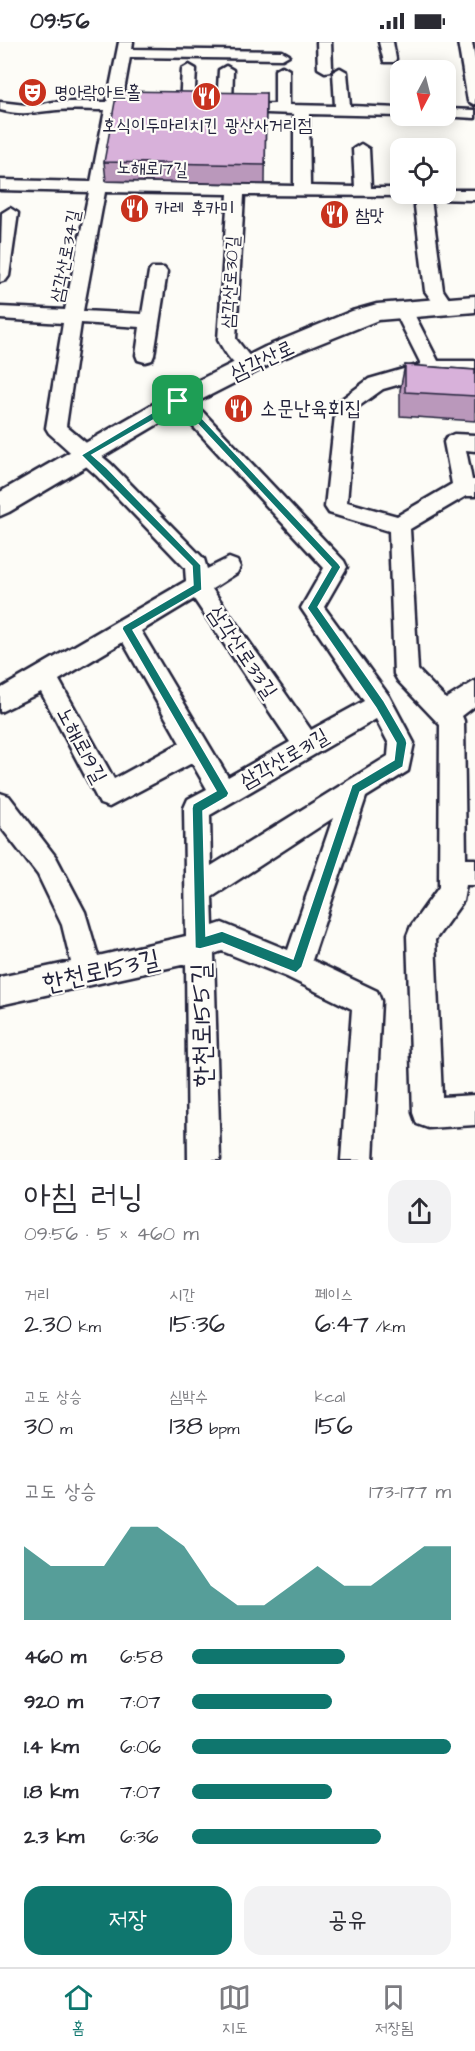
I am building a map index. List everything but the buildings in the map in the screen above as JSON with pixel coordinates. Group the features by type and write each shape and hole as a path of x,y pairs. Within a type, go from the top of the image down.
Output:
{"street":[{"path":"324,42 325,68"},
{"path":"386,42 389,59"},
{"path":"465,42 475,101"},
{"name":"삼각산로34길","path":"85,455 56,428 73,318 124,47 282,55"},
{"path":"189,69 181,107 390,112"},
{"path":"224,108 226,70"},
{"path":"282,70 282,108"},
{"path":"340,72 343,110"},
{"path":"0,106 34,110 45,110 53,106 145,106"},
{"path":"301,109 302,192"},
{"path":"456,113 475,114"},
{"path":"361,149 363,192"},
{"name":"노해로17길","path":"0,185 390,193"},
{"name":"삼각산로30길","path":"236,190 227,340 248,366"},
{"path":"456,195 475,195"},
{"path":"422,204 434,291 444,306"},
{"path":"0,276 10,213"},
{"path":"145,355 158,272"},
{"name":"삼각산로","path":"0,505 178,401 248,366 360,317 403,310 475,304"},
{"path":"403,310 432,368"},
{"path":"0,313 150,321"},
{"path":"475,368 432,368 376,384 346,406 336,507 399,525 469,488 454,442 475,443"},
{"path":"178,401 196,417 336,567 312,608 380,704 402,743 399,763 198,890"},
{"name":"삼각산로33길","path":"85,455 104,470 196,565 198,587 307,746"},
{"path":"399,525 406,674 453,721 464,872 422,936 428,1113 475,1110"},
{"path":"0,701 45,677 229,567"},
{"path":"127,629 223,793"},
{"name":"노해로19길","path":"45,677 109,795 196,747"},
{"path":"445,714 475,692"},
{"name":"삼각산로31길","path":"200,943 197,808 380,704"},
{"path":"296,967 356,789"},
{"path":"0,805 47,866 75,922 88,972"},
{"name":"한천로155길","path":"204,1160 200,943 222,937 296,967 367,1001 357,1160"},
{"name":"한천로153길","path":"0,991 176,954 200,943"}],"place":[{"name":"명아락아트홀","path":"33,92"},
{"name":"호식이두마리치킨 광산사거리점","path":"207,96"},
{"name":"카레 후카미","path":"134,208"},
{"name":"참맛","path":"334,215"},
{"name":"소문난육회집","path":"239,408"}],"route":[{"path":"178,401 196,417 336,567 312,608 380,704 402,743 399,763 356,789 296,967 222,937 200,943 197,808 223,793 127,629 198,587 196,565 104,470 85,455 178,401"}]}
